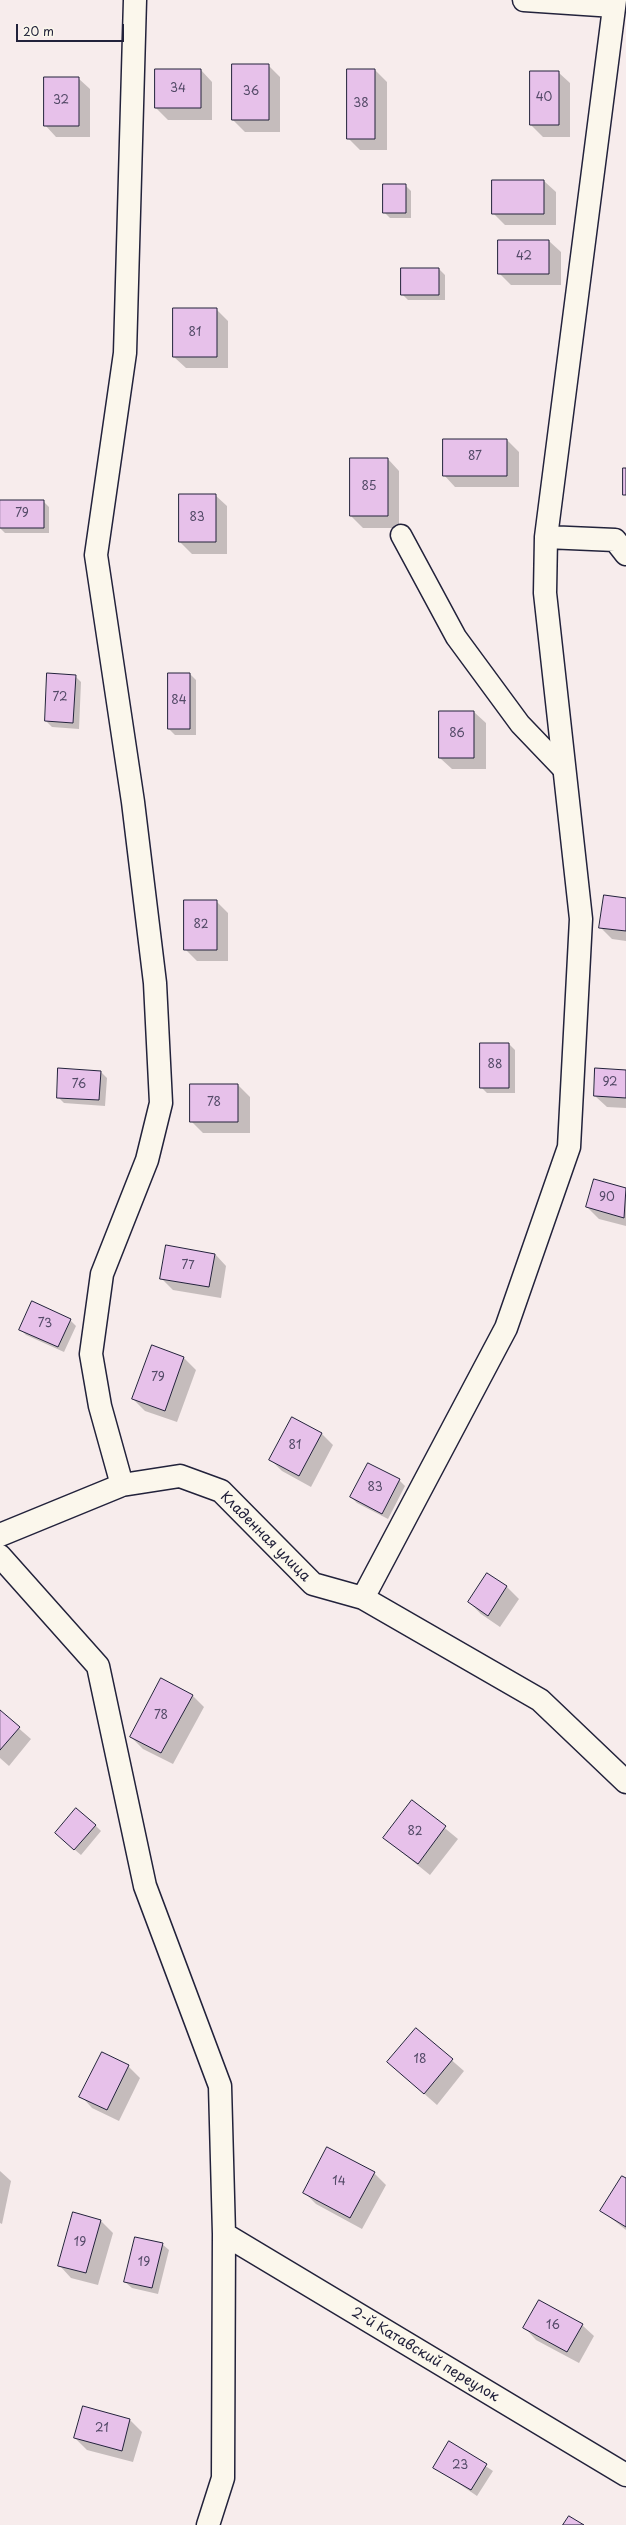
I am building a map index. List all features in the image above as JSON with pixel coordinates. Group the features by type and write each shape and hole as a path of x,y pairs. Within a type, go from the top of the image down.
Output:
{"street":[{"path":"122,1485 100,1406 91,1354 102,1274 148,1160 161,1103 155,983 133,802 96,555 125,353 135,0"},
{"path":"362,1598 506,1328 569,1147 581,918 546,592 546,537 618,5 524,0"},
{"path":"546,537 615,540 626,554"},
{"name":"Кладенная улица","path":"0,1535 122,1485 180,1476 221,1491 313,1584 362,1598 540,1700 626,1782"},
{"path":"0,1556 98,1666 145,1886 220,2086 224,2234 223,2478 208,2525"},
{"name":"2-й Катавский переулок","path":"224,2234 626,2475"}],"lane":[{"path":"401,535 456,637 520,724 565,770"}],"building":[{"path":"232,64 269,64 269,120 232,120"},
{"path":"155,69 201,69 201,108 155,108"},
{"path":"347,69 375,69 375,139 347,139"},
{"path":"530,71 559,71 559,125 530,125"},
{"path":"44,77 79,77 79,126 44,126"},
{"path":"492,180 544,180 544,214 492,214"},
{"path":"383,184 406,184 406,213 383,213"},
{"path":"498,240 549,240 549,274 498,274"},
{"path":"401,268 439,268 439,295 401,295"},
{"path":"173,308 217,308 217,357 173,357"},
{"path":"443,439 507,439 507,476 443,476"},
{"path":"350,458 388,458 388,516 350,516"},
{"path":"623,468 626,468 626,495 623,495"},
{"path":"179,494 216,494 216,542 179,542"},
{"path":"0,500 44,500 44,528 0,528"},
{"path":"47,673 76,675 73,723 45,721"},
{"path":"168,673 190,673 190,729 168,729"},
{"path":"439,711 474,711 474,758 439,758"},
{"path":"604,895 626,898 626,931 599,928"},
{"path":"184,900 217,900 217,950 184,950"},
{"path":"480,1043 509,1043 509,1088 480,1088"},
{"path":"58,1068 101,1071 99,1100 57,1098"},
{"path":"595,1068 626,1070 626,1098 594,1096"},
{"path":"190,1084 238,1084 238,1122 190,1122"},
{"path":"594,1179 626,1188 624,1218 586,1207"},
{"path":"166,1245 215,1254 209,1287 160,1279"},
{"path":"32,1301 71,1319 58,1347 19,1330"},
{"path":"152,1345 184,1357 165,1411 132,1399"},
{"path":"292,1417 322,1433 299,1476 269,1460"},
{"path":"368,1463 400,1479 382,1514 350,1497"},
{"path":"487,1573 507,1586 488,1616 468,1602"},
{"path":"161,1678 193,1695 161,1753 130,1737"},
{"path":"0,1710 20,1727 0,1750"},
{"path":"412,1800 446,1826 418,1864 383,1838"},
{"path":"76,1808 96,1825 74,1850 55,1833"},
{"path":"416,2028 453,2059 424,2094 387,2062"},
{"path":"102,2052 129,2065 107,2110 79,2097"},
{"path":"327,2147 375,2172 350,2218 303,2193"},
{"path":"622,2176 626,2178 626,2227 600,2211"},
{"path":"73,2212 101,2220 86,2273 58,2266"},
{"path":"135,2237 163,2243 152,2288 124,2282"},
{"path":"539,2300 583,2324 567,2352 523,2328"},
{"path":"83,2406 130,2419 122,2451 74,2438"},
{"path":"449,2441 487,2464 471,2490 433,2468"},
{"path":"569,2516 584,2525 563,2525"}]}
